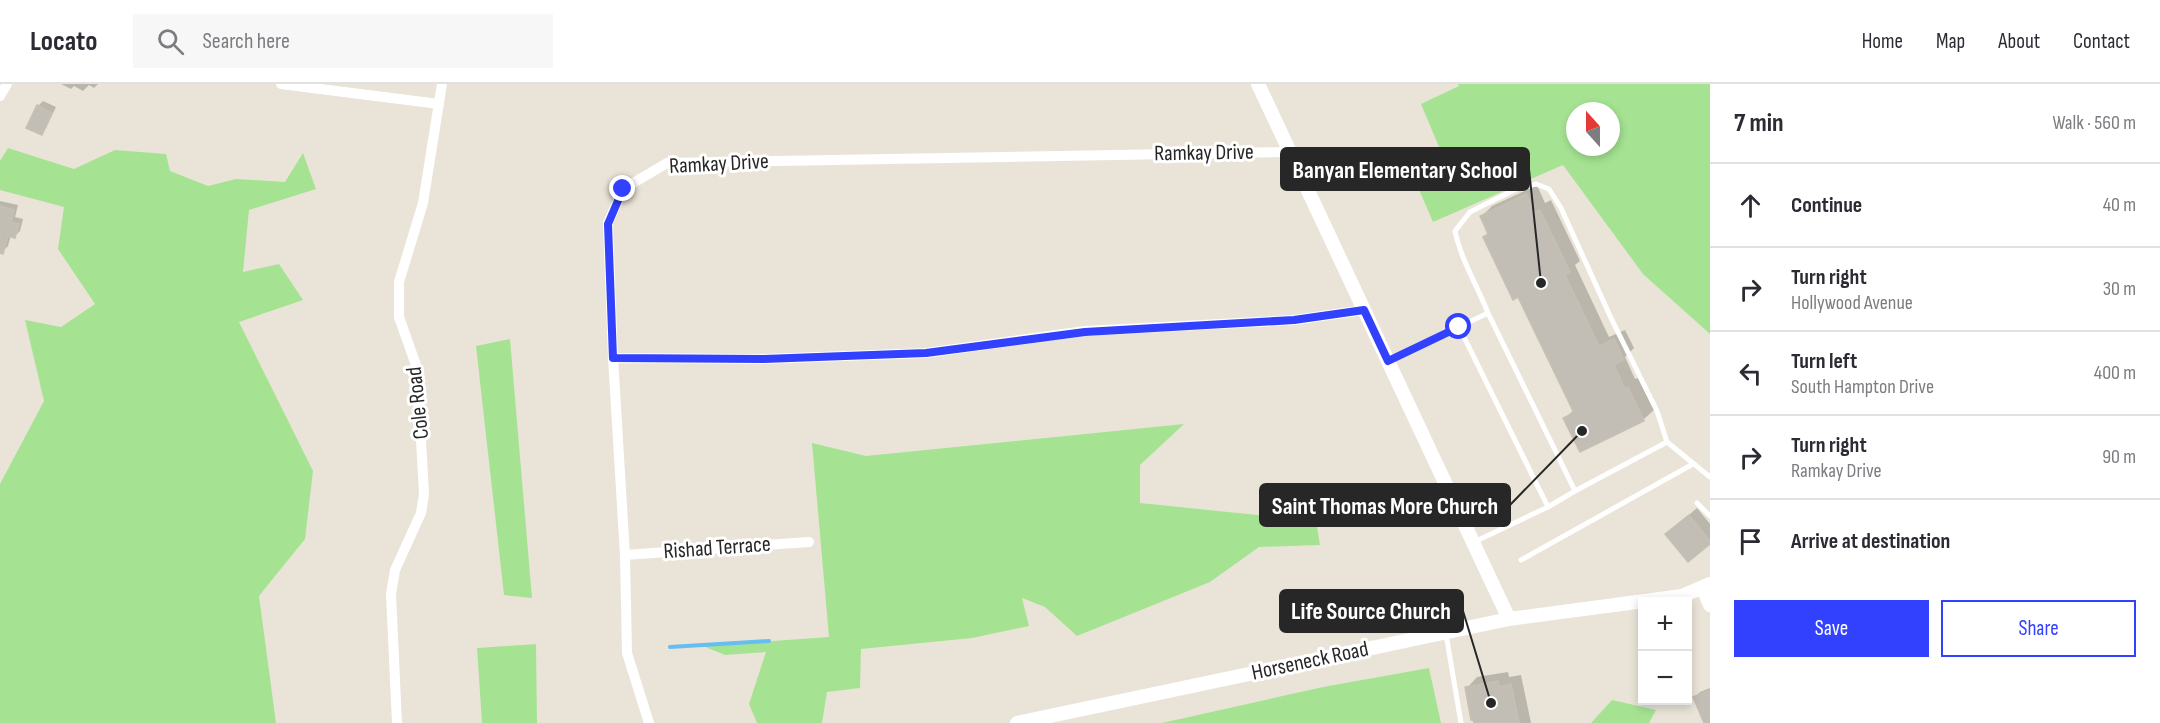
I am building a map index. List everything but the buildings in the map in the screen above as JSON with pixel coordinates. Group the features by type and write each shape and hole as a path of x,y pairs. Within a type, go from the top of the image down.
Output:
{"street":[{"path":"0,96 7,84"},
{"path":"281,84 439,104"},
{"name":"Cole Road","path":"398,723 391,594 395,570 421,513 424,494 417,368 399,317 398,295 399,282 423,203 442,84"},
{"path":"1257,84 1509,619"},
{"name":"Ramkay Drive","path":"649,723 627,653 625,555 613,358 608,224 623,189 667,163 1290,152"},
{"path":"613,358 764,359 926,353 1085,332 1294,320 1364,310"},
{"name":"Rishad Terrace","path":"625,555 809,542"},
{"path":"1706,586 1710,605"},
{"name":"Horseneck Road","path":"1017,723 1509,619 1682,596 1706,586"}],"lane":[{"path":"1575,491 1488,313 1478,286 1460,252 1455,231 1470,212 1516,189 1536,184 1549,189 1561,207 1611,318 1657,411 1667,442 1710,477"},
{"path":"1388,361 1488,313"},
{"path":"1459,327 1548,507"},
{"path":"1473,542 1548,507 1667,442"},
{"path":"1521,560 1693,464"},
{"path":"1697,503 1710,516"},
{"path":"1446,632 1461,723"}],"green space":[{"path":"1458,84 1710,84 1710,334 1643,274 1563,165 1433,222 1410,169 1442,154 1421,104 1459,86"},
{"path":"8,148 74,169 115,150 166,154 170,171 208,186 236,179 285,182 303,153 316,189 249,210 243,272 279,264 303,300 239,322 313,471 305,539 259,596 276,723 0,723 0,484 44,401 25,320 61,327 95,304 58,249 64,207 0,190 0,161"},
{"path":"510,339 532,598 504,595 476,346"},
{"path":"1184,424 1140,465 1140,503 1316,521 1320,545 1259,547 1210,582 1077,636 1045,607 1022,598 1029,626 972,638 861,649 860,688 827,692 822,723 757,723 749,704 766,652 725,655 703,646 829,637 812,443 866,456"},
{"path":"536,644 537,723 482,723 477,648"},
{"path":"1429,668 1441,723 1162,723 1323,687"},
{"path":"1612,700 1656,710 1649,723 1591,723"}],"waterway":[{"path":"670,647 769,641"}],"place":[{"name":"Banyan Elementary School","path":"1541,283"},
{"name":"Saint Thomas More Church","path":"1582,431"},
{"name":"Life Source Church","path":"1491,703"}],"route":[{"path":"623,189 608,224 613,358 764,359 926,353 1085,332 1294,320 1364,310 1388,361 1459,327"}]}
